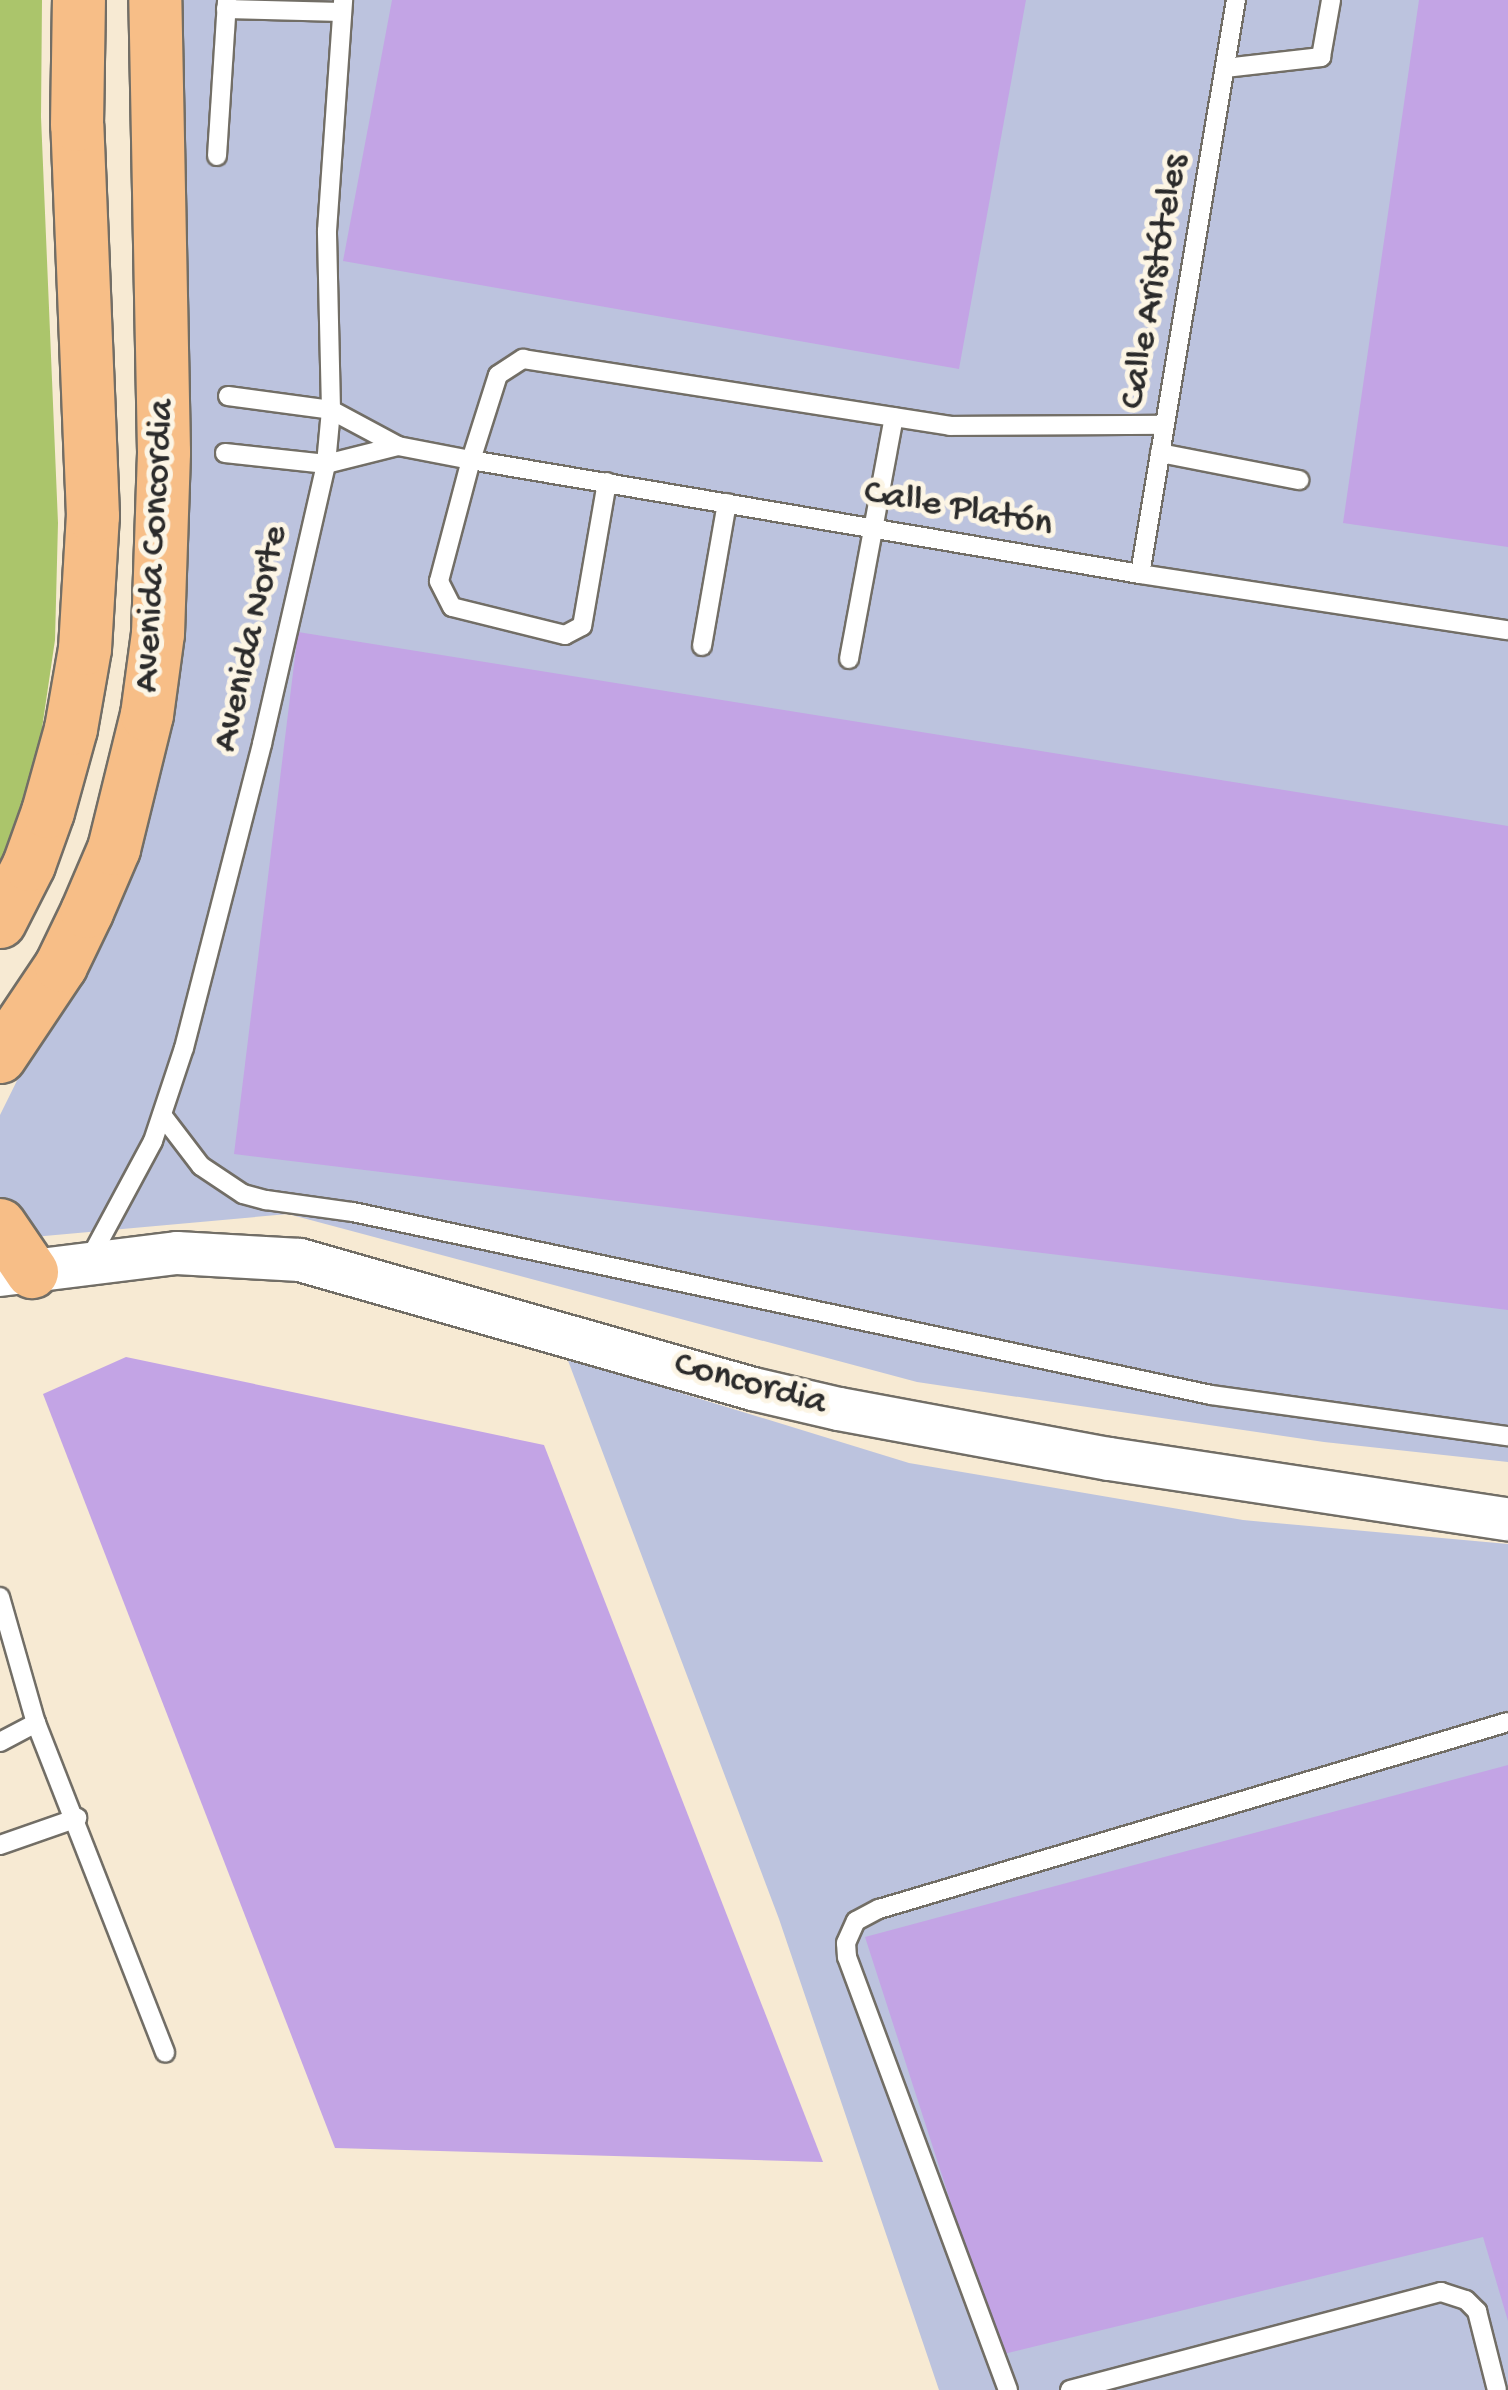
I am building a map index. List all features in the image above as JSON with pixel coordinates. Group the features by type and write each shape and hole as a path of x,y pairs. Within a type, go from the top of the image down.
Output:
{"main road":[{"name":"Avenida Concordia","path":"0,922 29,865 48,812 72,730 85,649 93,516 76,125 79,0"},
{"name":"Avenida Concordia","path":"2,1058 61,966 100,880 134,781 148,714 158,634 164,452 155,0"},
{"path":"0,1225 13,1272"}],"street":[{"name":"Concordia","path":"13,1272 177,1253 300,1260 753,1389 838,1408 1109,1459 1508,1518"}],"lane":[{"name":"Calle Aristóteles","path":"1140,574 1236,0"},
{"path":"1225,68 1321,57 1332,0"},
{"path":"218,156 226,4 342,6"},
{"name":"Avenida Norte","path":"87,1265 143,1162 162,1115 231,869 326,464 331,410 327,231 342,6"},
{"path":"607,482 582,626 565,635 452,607 440,581 471,460 498,375 523,359 993,429 1165,425"},
{"name":"Calle Platón","path":"228,396 331,410 398,446 471,460 1140,574 1508,630"},
{"path":"849,659 894,417"},
{"name":"Calle Platón","path":"226,453 326,464 398,446"},
{"path":"1160,453 1299,480"},
{"path":"702,646 726,503"},
{"path":"162,1115 200,1166 242,1194 266,1200 353,1212 1211,1395 1410,1426 1508,1436"},
{"path":"0,1597 36,1724 165,2053"},
{"path":"1008,2390 847,1957 846,1942 856,1921 880,1909 1508,1722"},
{"path":"0,1742 36,1724"},
{"path":"0,1846 76,1818"},
{"path":"1070,2390 1441,2292 1466,2300 1478,2310 1497,2390"}],"shaded area":[{"path":"168,0 1508,0 1508,1462 1324,1442 917,1382 288,1214 11,1239 0,1223 0,1115 149,814"},
{"path":"567,1358 909,1463 1243,1520 1508,1544 1508,2390 939,2390 779,1919"}],"green space":[{"path":"0,0 42,0 41,117 58,523 55,640 36,769 0,869"}],"building":[{"path":"392,0 1026,0 959,369 343,261"},
{"path":"1419,0 1508,0 1508,547 1343,523"},
{"path":"298,632 1508,826 1508,1310 234,1154"},
{"path":"126,1357 544,1445 823,2162 335,2148 43,1394"},
{"path":"1508,1765 1508,2321 1483,2237 1000,2355 865,1937"}]}
